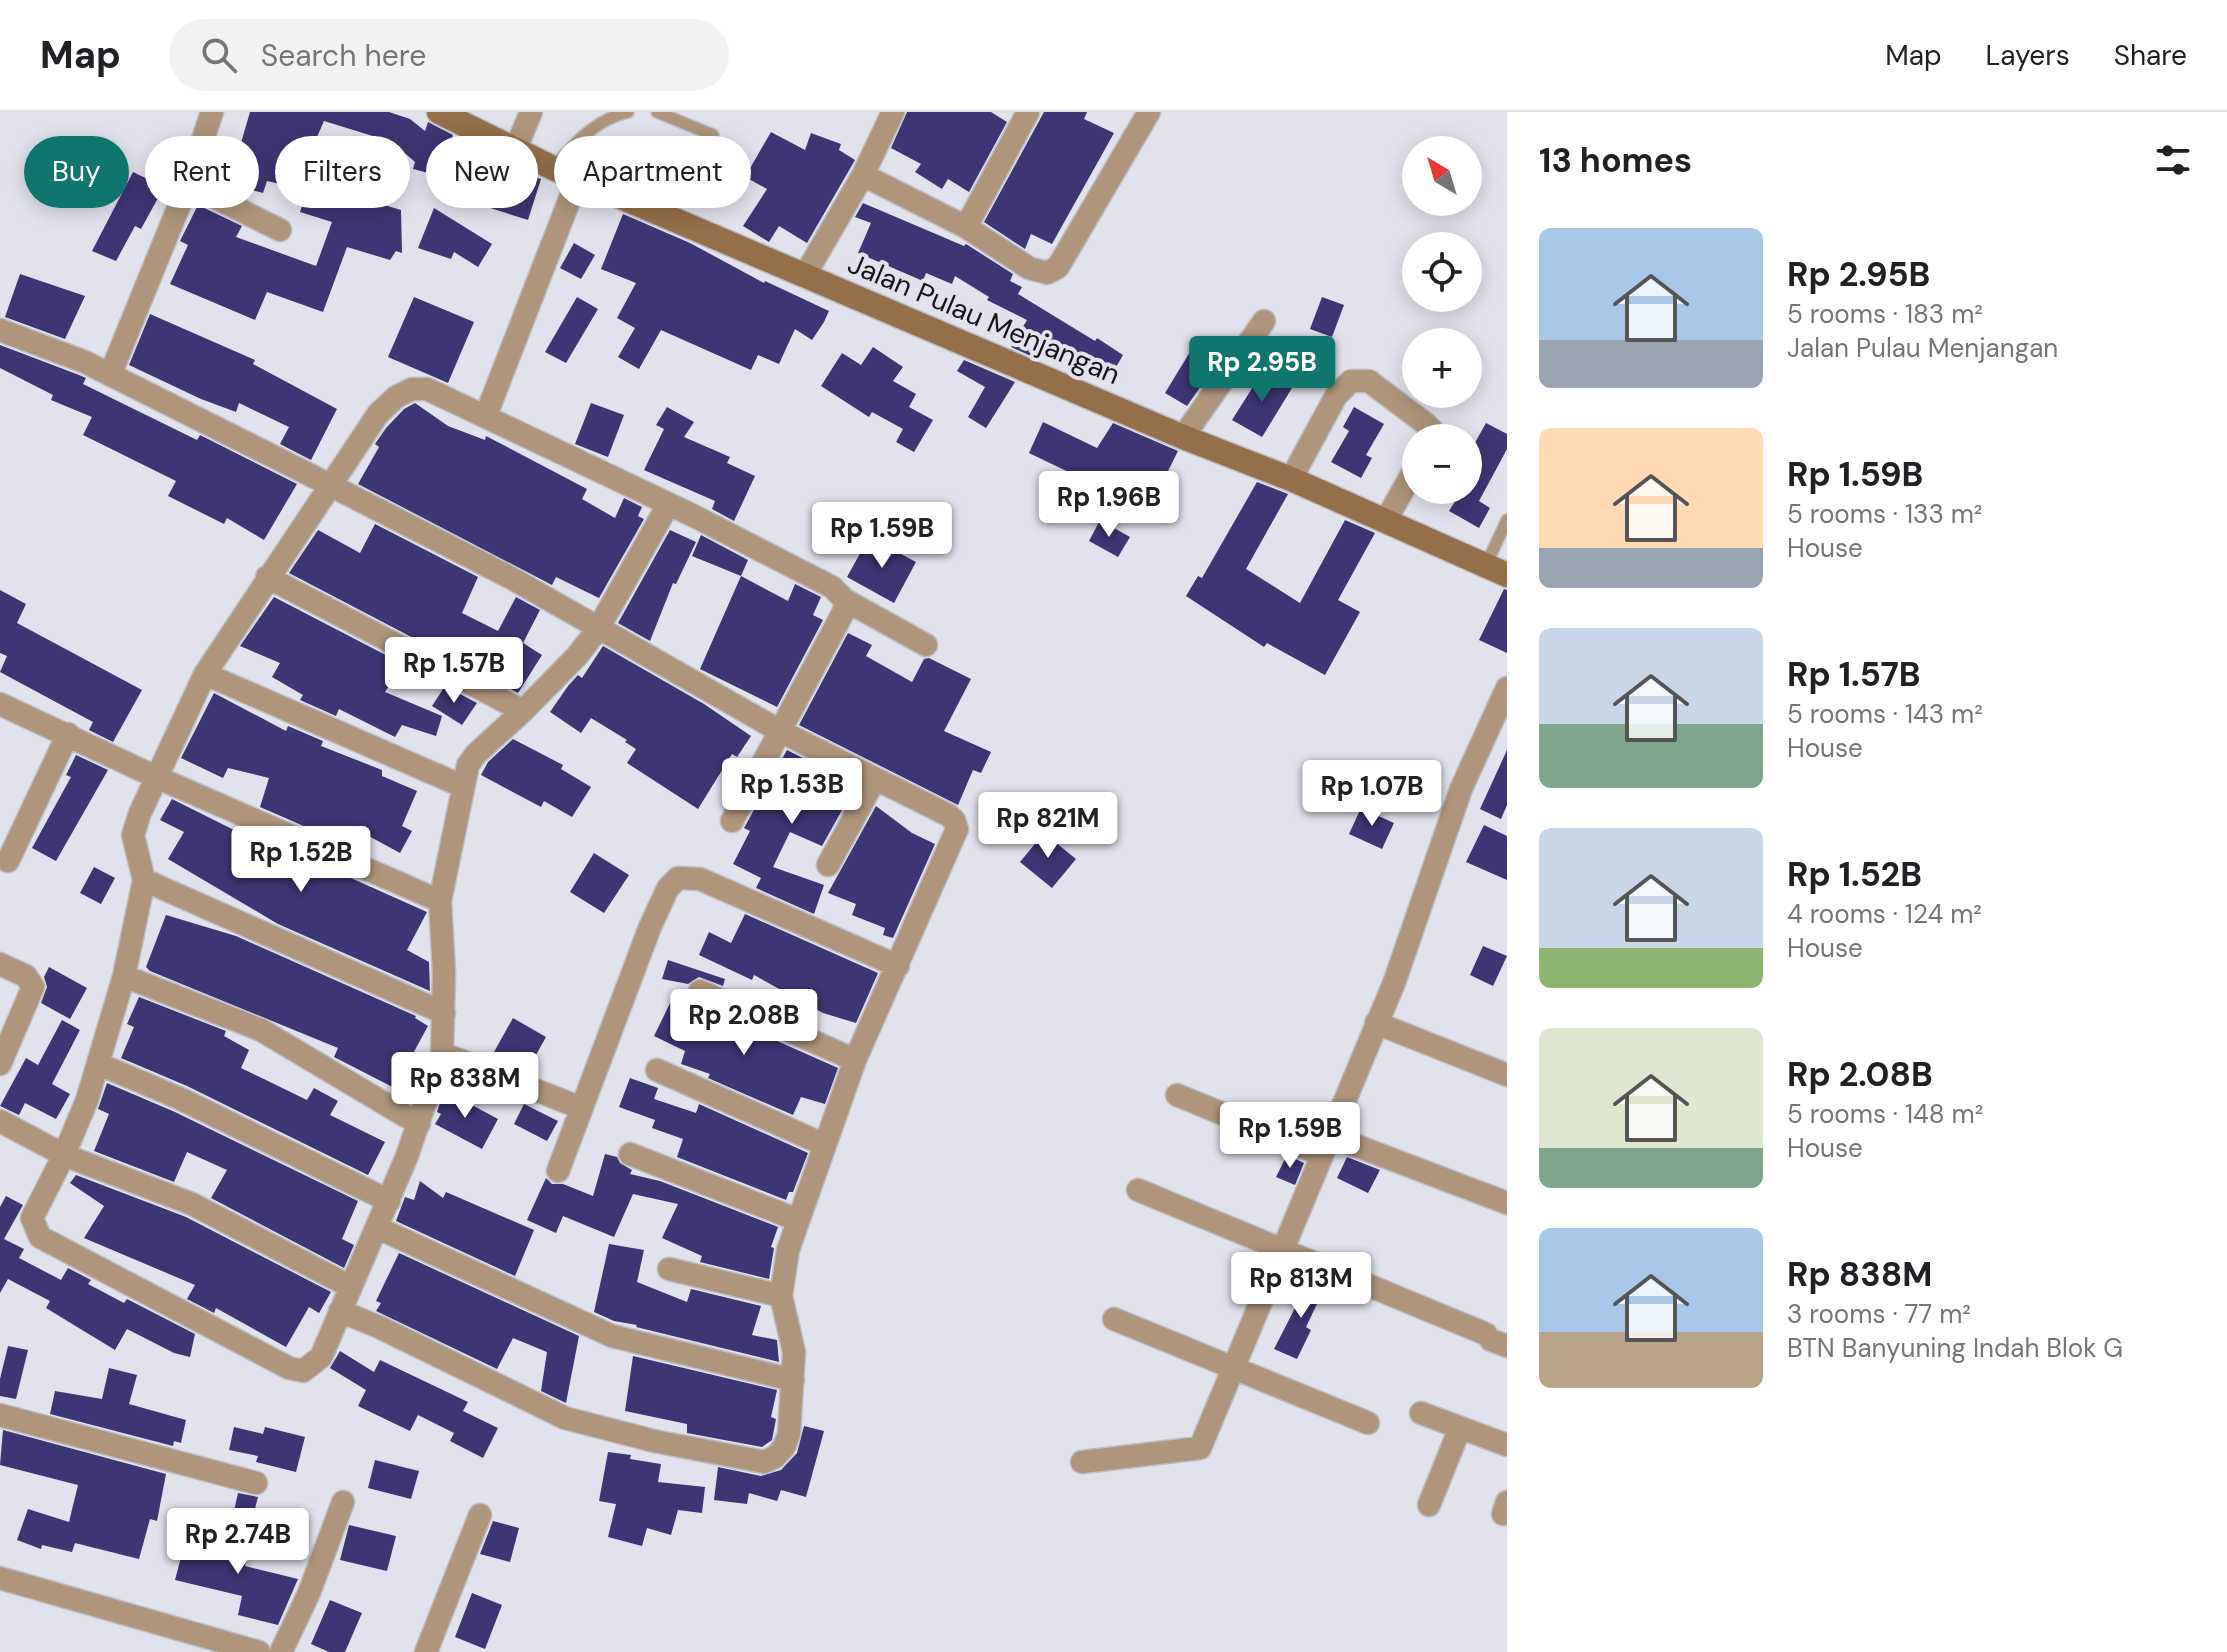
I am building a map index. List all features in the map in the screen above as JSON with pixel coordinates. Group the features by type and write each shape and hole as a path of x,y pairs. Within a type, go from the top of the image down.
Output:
{"street":[{"path":"204,136 212,112"},
{"name":"Jalan Pulau Menjangan","path":"439,112 490,136"},
{"path":"521,136 531,112"},
{"path":"805,275 863,175 893,112"},
{"path":"966,227 1028,112"},
{"path":"863,175 966,227 1029,268 1038,272 1053,271 1149,112"},
{"name":"Jalan Pulau Menjangan","path":"538,160 553,168"},
{"path":"110,375 178,208"},
{"path":"236,208 280,230"},
{"path":"486,415 566,208"},
{"name":"Jalan Pulau Menjangan","path":"648,208 1183,437 1291,479 1496,570"},
{"path":"1183,437 1264,321"},
{"path":"0,330 110,375 513,579 780,731 874,781 948,815 957,824 855,1060 788,1250 781,1296 794,1352 793,1380 789,1434 784,1447 775,1457 764,1462 654,1441 565,1418 340,1311"},
{"path":"1291,479 1336,396 1351,381 1369,381 1426,424"},
{"path":"668,505 598,629 577,656 476,754 462,786 440,901 444,1013 442,1053 389,1201 321,1357 303,1371 289,1368 40,1237 32,1218 64,1155 99,1064 109,1019 124,976 144,880 133,835 156,777 205,674 378,414 396,397 412,389 427,389 486,415 668,505 832,587 845,600 926,645"},
{"path":"1386,520 1402,492"},
{"path":"267,577 523,711"},
{"path":"732,821 844,611 845,600"},
{"path":"205,674 462,786"},
{"path":"1082,1462 1200,1448 1394,983 1461,789 1507,688"},
{"path":"0,704 156,777 440,901"},
{"path":"8,861 68,734"},
{"path":"828,865 874,781"},
{"path":"558,1171 650,927 668,888 678,878 700,879 898,966"},
{"path":"144,880 444,1013"},
{"path":"0,964 26,976 33,987 0,1064"},
{"path":"124,976 261,1030 419,1124"},
{"path":"700,991 855,1060"},
{"path":"1376,1023 1507,1075"},
{"path":"442,1053 581,1108"},
{"path":"99,1064 181,1099 389,1201"},
{"path":"657,1070 825,1145"},
{"path":"1177,1095 1507,1203"},
{"path":"0,1121 64,1155 192,1204 351,1287"},
{"path":"630,1154 798,1220"},
{"path":"1138,1190 1495,1340"},
{"path":"378,1228 612,1336 793,1380"},
{"path":"669,1269 781,1296"},
{"path":"1114,1319 1368,1423"},
{"path":"1421,1413 1507,1445"},
{"path":"0,1415 256,1483"},
{"path":"1429,1505 1460,1428"},
{"path":"281,1652 309,1593 343,1502"},
{"path":"426,1652 480,1515"},
{"path":"0,1578 259,1652"}],"lane":[{"path":"553,168 583,134 599,123 628,112"},
{"path":"657,112 713,135"},
{"path":"1496,570 1507,520"}],"building":[{"path":"250,112 389,112 410,119 425,131 428,122 453,135 426,136 426,172 413,169 415,162 410,158 410,136 373,136 324,121 317,136 275,136 275,183 267,181 263,193 259,192 259,136 243,136"},
{"path":"907,112 991,112 1007,122 969,192 948,179 942,189 915,172 921,164 891,148"},
{"path":"1044,112 1087,112 1084,119 1114,133 1052,244 1031,234 1025,249 984,222"},
{"path":"771,132 805,150 811,133 841,144 839,150 855,160 807,243 779,226 769,242 743,226 767,189 751,180 751,167"},
{"path":"133,172 145,178 145,208 152,208 141,229 135,226 116,261 92,251 114,208 129,208 129,180"},
{"path":"863,203 964,246 966,244 1013,274 1010,281 1022,287 1018,294 1123,355 1112,374 1046,338 1031,356 1011,347 1027,320 987,300 989,297 955,276 952,284 926,273 923,281 858,253 871,223 855,217"},
{"path":"196,208 204,208 242,226 236,237 316,266 332,222 300,212 301,208 401,210 402,253 396,251 390,260 347,247 323,312 267,292 255,320 170,284 188,245 180,241"},
{"path":"434,208 492,244 478,267 454,252 451,259 418,248"},
{"path":"490,208 532,208 528,220"},
{"path":"623,214 829,311 824,322 812,340 795,329 779,364 758,355 751,370 661,330 639,369 618,357 635,328 617,318 636,283 601,269"},
{"path":"574,243 595,255 581,279 560,268"},
{"path":"20,274 85,296 65,339 5,317"},
{"path":"414,297 474,322 448,383 388,357"},
{"path":"577,297 598,309 566,363 545,352"},
{"path":"1322,297 1344,305 1332,337 1310,329"},
{"path":"150,314 255,360 253,364 337,409 311,460 280,444 289,427 239,403 236,412 201,399 129,365"},
{"path":"0,345 86,378 83,384 197,440 200,435 297,484 264,540 227,518 224,524 168,496 176,481 83,435 92,417 51,400 53,395 0,368"},
{"path":"873,347 903,367 893,381 916,394 909,407 933,420 914,452 896,442 903,429 872,412 869,417 821,386 842,353 861,365"},
{"path":"1193,347 1218,362 1187,406 1165,393"},
{"path":"964,360 1015,382 986,428 968,417 985,387 957,371"},
{"path":"1263,371 1292,388 1262,437 1232,420"},
{"path":"415,403 448,426 485,440 486,436 587,489 582,499 615,518 624,498 642,507 638,516 644,519 599,598 556,577 552,585 358,484 379,447 375,444 386,428 404,409"},
{"path":"591,403 624,415 608,457 575,444"},
{"path":"667,407 694,422 684,437 730,457 727,463 755,476 734,521 712,509 715,501 644,470 664,429 656,425"},
{"path":"1354,407 1384,424 1366,455 1372,458 1361,478 1331,462 1349,431 1343,427"},
{"path":"1043,422 1097,448 1113,423 1178,451 1153,501 1118,480 1092,520 1065,503 1081,478 1029,453"},
{"path":"1486,423 1507,434 1507,449 1482,495 1482,430"},
{"path":"1257,482 1288,494 1246,569 1300,603 1345,520 1375,533 1338,600 1360,612 1325,675 1267,643 1264,647 1186,596 1198,576 1202,578"},
{"path":"1482,503 1490,508 1479,528 1449,511 1453,504"},
{"path":"1100,520 1130,537 1118,557 1089,541"},
{"path":"375,524 478,577 462,613 498,631 516,597 540,610 523,643 542,655 518,693 460,662 463,659 420,638 419,641 289,573 318,530 360,553"},
{"path":"670,530 696,542 676,584 673,583 650,641 618,623"},
{"path":"701,535 748,560 741,576 692,556"},
{"path":"869,537 916,562 894,603 847,577"},
{"path":"741,576 788,601 795,584 821,597 813,615 823,620 777,707 700,669"},
{"path":"1504,589 1507,590 1507,653 1479,640"},
{"path":"0,590 26,604 17,623 142,690 113,742 89,730 93,722 0,672 7,656 0,653"},
{"path":"274,597 403,664 385,692 442,716 436,736 402,725 395,737 339,709 336,716 300,700 303,695 272,677 280,663 240,646"},
{"path":"848,633 872,645 866,656 912,682 924,659 929,658 971,679 944,731 991,752 981,773 973,770 958,805 799,725"},
{"path":"603,646 704,704 751,736 737,757 732,754 698,809 627,763 636,749 625,742 627,740 591,718 581,733 550,712 578,675 582,678"},
{"path":"445,686 477,703 462,725 432,706"},
{"path":"214,693 286,731 288,726 323,741 321,746 382,770 382,776 417,791 402,826 412,831 400,853 354,828 345,844 260,807 269,778 228,768 223,778 181,758"},
{"path":"513,739 563,765 561,769 591,787 572,817 544,801 541,807 481,775 488,762"},
{"path":"787,750 856,785 822,846 790,832 773,867 824,885 814,914 756,888 761,878 733,864 750,831 744,828"},
{"path":"1507,750 1507,805 1501,819 1480,809"},
{"path":"76,755 108,770 56,861 32,848 71,777 66,775"},
{"path":"172,799 240,833 241,829 427,912 407,950 429,962 430,991 278,924 168,859 184,832 160,820"},
{"path":"876,806 912,833 935,844 893,938 883,935 885,928 852,915 856,904 828,893"},
{"path":"1361,808 1394,823 1382,849 1349,834"},
{"path":"1484,825 1507,836 1507,880 1466,862"},
{"path":"1044,833 1076,859 1052,888 1020,862"},
{"path":"594,853 629,875 604,913 570,892"},
{"path":"94,867 115,878 101,904 80,893"},
{"path":"745,914 878,973 856,1023 823,1013 754,975 752,980 699,955 709,932 731,943"},
{"path":"166,915 236,936 416,1016 428,1026 410,1059 421,1071 412,1097 334,1057 338,1048 150,971 146,967"},
{"path":"1483,946 1507,956 1493,986 1470,975"},
{"path":"668,960 725,979 723,986 699,977 688,984 662,979"},
{"path":"49,967 87,988 70,1019 41,1003 47,987 44,977"},
{"path":"677,989 694,1004 838,1068 825,1104 801,1097 793,1115 708,1078 710,1074 681,1064 685,1051 654,1036"},
{"path":"139,997 226,1031 224,1036 249,1050 241,1068 307,1100 314,1088 338,1101 330,1115 385,1142 368,1175 187,1086 121,1058 134,1027 127,1024"},
{"path":"513,1018 546,1037 527,1071 494,1052"},
{"path":"62,1020 80,1030 52,1084 70,1094 56,1119 25,1103 19,1115 0,1106 26,1058 38,1065"},
{"path":"630,1078 658,1088 654,1099 696,1113 699,1104 808,1153 793,1192 789,1192 786,1200 677,1157 683,1139 652,1128 655,1120 619,1107"},
{"path":"107,1083 175,1112 358,1201 342,1239 354,1245 344,1268 211,1198 227,1170 187,1152 174,1182 94,1151 109,1114 98,1109"},
{"path":"444,1090 498,1119 482,1149 435,1124 441,1114 437,1112"},
{"path":"524,1104 558,1121 547,1141 514,1124"},
{"path":"605,1154 617,1157 620,1163 632,1170 630,1174 660,1181 778,1227 771,1247 774,1248 769,1279 700,1262 702,1256 662,1238 678,1204 633,1194 614,1237 563,1216 556,1233 527,1220 546,1178 552,1184 563,1184 593,1196"},
{"path":"1287,1155 1304,1163 1295,1185 1276,1177"},
{"path":"1347,1157 1380,1170 1368,1193 1337,1178"},
{"path":"76,1175 186,1217 331,1292 319,1313 309,1307 286,1347 216,1308 214,1313 187,1299 195,1285 84,1238 104,1206 70,1183"},
{"path":"420,1181 443,1198 446,1192 534,1230 515,1276 396,1221 405,1197 414,1200"},
{"path":"6,1196 23,1205 4,1239 24,1249 19,1258 61,1280 68,1268 91,1280 88,1284 124,1303 127,1299 195,1334 190,1357 174,1353 127,1329 115,1350 46,1308 50,1301 8,1279 0,1293 0,1207"},
{"path":"609,1244 644,1250 637,1282 687,1302 691,1289 761,1306 752,1335 777,1340 779,1362 636,1327 594,1312"},
{"path":"399,1253 579,1336 566,1403 541,1391 547,1352 513,1338 497,1369 376,1311 381,1303 376,1301"},
{"path":"1311,1277 1327,1283 1306,1327 1311,1330 1297,1359 1274,1349"},
{"path":"8,1346 28,1350 16,1399 0,1396 0,1379"},
{"path":"340,1351 374,1372 380,1360 468,1402 463,1411 498,1428 483,1458 450,1441 454,1433 418,1415 410,1431 358,1406 366,1390 330,1368"},
{"path":"633,1356 777,1390 771,1417 776,1419 772,1440 762,1447 687,1433 687,1424 625,1411"},
{"path":"109,1368 137,1375 129,1404 186,1420 181,1443 174,1441 173,1446 50,1414 55,1391 102,1399"},
{"path":"804,1426 824,1431 806,1497 781,1490 777,1501 749,1493 747,1504 714,1500 718,1467 761,1476 781,1470 797,1453"},
{"path":"234,1427 263,1434 265,1427 305,1437 296,1472 256,1462 258,1456 229,1450"},
{"path":"3,1430 166,1474 157,1521 150,1519 139,1559 75,1543 72,1552 42,1545 41,1549 17,1540 28,1509 69,1522 78,1485 0,1465"},
{"path":"608,1452 661,1464 658,1482 705,1487 702,1513 678,1510 671,1535 647,1528 642,1546 608,1537 616,1504 599,1501"},
{"path":"375,1460 419,1471 411,1499 368,1488"},
{"path":"238,1493 258,1497 253,1516 234,1511"},
{"path":"235,1519 255,1523 245,1566 298,1579 278,1625 238,1615 242,1596 175,1580 185,1542 227,1552"},
{"path":"493,1521 519,1528 510,1562 480,1554"},
{"path":"349,1525 396,1536 387,1571 340,1560"},
{"path":"472,1593 502,1605 485,1649 455,1637"},
{"path":"330,1600 362,1613 345,1652 329,1652 311,1644"}]}
